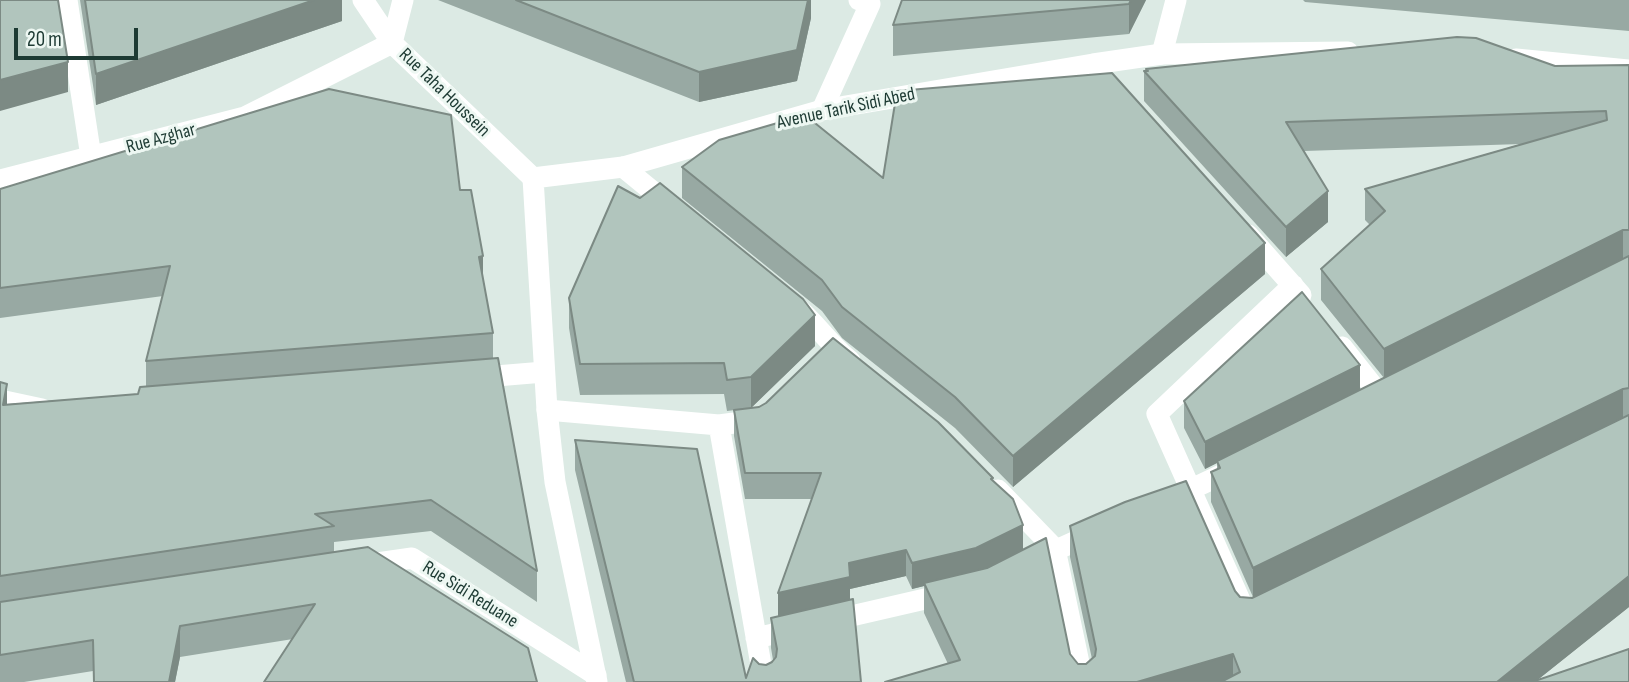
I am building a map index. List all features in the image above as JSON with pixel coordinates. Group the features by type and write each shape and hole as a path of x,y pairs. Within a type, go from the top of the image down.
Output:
{"street":[{"path":"67,0 91,157"},
{"name":"Rue Taha Houssein","path":"363,0 392,43 533,177"},
{"path":"392,43 403,0"},
{"path":"822,110 870,4 859,0"},
{"path":"1162,54 1176,0"},
{"name":"Rue Azghar","path":"0,180 246,117 392,43"},
{"name":"Avenue Tarik Sidi Abed","path":"533,177 623,167 822,110 1093,64 1162,54 1370,52"},
{"path":"1491,56 1629,70"},
{"path":"1093,64 1112,84"},
{"path":"623,167 687,218"},
{"path":"533,177 544,372 555,482 597,678"},
{"path":"1238,225 1317,315"},
{"path":"1271,604 1247,615 1157,414 1293,285"},
{"path":"781,295 813,321 828,352 864,372"},
{"path":"1332,335 1386,392 1356,407"},
{"path":"449,380 544,372"},
{"path":"0,400 52,411 66,410"},
{"path":"547,410 719,425 757,420 776,402"},
{"path":"719,425 764,682"},
{"path":"1142,512 1250,460"},
{"path":"983,475 1055,550 1083,682"},
{"path":"1006,574 1117,523"},
{"name":"Rue Sidi Reduane","path":"343,568 412,558 597,678"},
{"path":"756,638 968,590"}],"building":[{"path":"0,0 58,0 68,62 0,80"},
{"path":"85,0 314,0 96,74"},
{"path":"516,0 808,0 797,50 699,72"},
{"path":"902,0 1131,0 1129,4 893,25"},
{"path":"1457,37 1476,38 1555,66 1629,65 1629,230 1623,230 1384,349 1321,269 1385,211 1365,189 1607,120 1606,111 1286,122 1328,191 1286,227 1144,71"},
{"path":"1112,73 1265,243 1013,456 955,397 842,307 822,280 682,167 719,140 805,115 883,178 897,91"},
{"path":"329,89 451,115 460,190 471,190 483,256 479,257 493,333 146,361 170,266 0,288 0,189"},
{"path":"660,183 803,299 815,315 751,377 727,380 724,363 580,364 569,298 618,186 640,198"},
{"path":"1629,256 1629,388 1253,568 1211,472 1220,468 1217,461"},
{"path":"1302,292 1360,365 1205,442 1184,401"},
{"path":"833,338 938,422 1013,499 1023,525 976,548 912,563 906,550 849,563 850,577 778,593 821,473 745,473 734,410 759,407 766,403"},
{"path":"498,358 537,571 431,500 315,514 334,526 0,576 0,382 7,384 3,405 138,394 140,387"},
{"path":"1629,415 1629,576 1497,682 1221,682 1240,672 1233,654 1137,682 885,682 960,660 924,583 987,568 1046,538 1070,654 1078,664 1086,664 1095,656 1096,649 1070,526 1125,502 1186,481 1235,591 1240,597 1252,598"},
{"path":"575,440 697,449 746,678 753,658 759,664 766,665 776,657 771,618 853,599 861,682 634,682"},
{"path":"368,547 528,648 537,682 264,682 315,604 180,626 169,682 94,682 93,640 0,655 0,602"},
{"path":"1629,649 1629,682 1532,682"}]}
